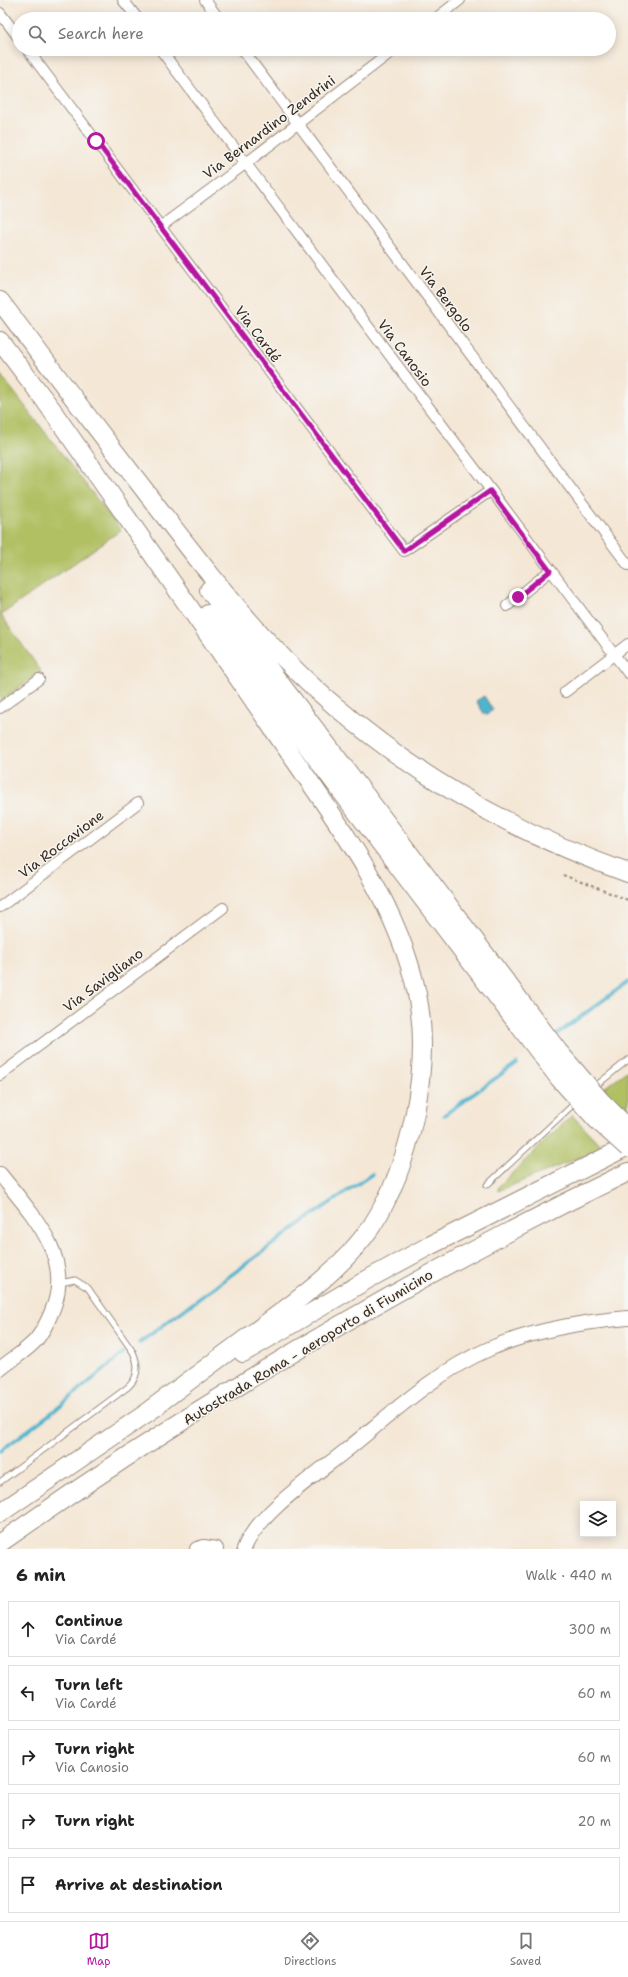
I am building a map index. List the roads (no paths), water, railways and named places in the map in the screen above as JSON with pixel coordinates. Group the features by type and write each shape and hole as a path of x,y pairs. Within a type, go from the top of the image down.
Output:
{"highway":[{"path":"0,301 196,557 265,639 334,706 394,752 445,786 492,814 569,851 628,873"},
{"path":"0,341 162,552 558,1051 596,1095 628,1128"},
{"path":"64,386 171,541 559,1078 596,1119 628,1147"},
{"path":"46,402 218,649 355,850 392,920 414,983 421,1017 422,1064 415,1114 403,1159 372,1225 347,1256 313,1288 147,1412"},
{"name":"Autostrada Roma - aeroporto di Fiumicino","path":"0,1513 147,1412 231,1360 376,1275 509,1205 628,1147"},
{"name":"Autostrada Roma - aeroporto di Fiumicino","path":"0,1543 133,1452 294,1352 399,1291 498,1237 628,1172"}],"street":[{"path":"124,0 133,12"},
{"path":"205,0 214,12"},
{"path":"444,12 460,0"},
{"path":"0,13 12,29"},
{"name":"Via Cardé","path":"32,56 404,551 490,491"},
{"name":"Via Canosio","path":"165,56 550,571 628,672"},
{"name":"Via Bergolo","path":"247,56 628,565"},
{"name":"Via Bernardino Zendrini","path":"160,226 245,164 386,56"},
{"path":"507,606 550,571"},
{"path":"565,692 628,644"},
{"path":"0,708 39,679"},
{"name":"Via Roccavione","path":"0,907 138,803"},
{"name":"Via Savigliano","path":"0,1075 222,908"},
{"path":"0,1174 46,1233 54,1250 59,1284 56,1301 43,1330 30,1345 0,1369"},
{"path":"244,1549 251,1536 263,1520 310,1480 428,1386 474,1356 504,1343 540,1331 583,1323 628,1318"},
{"path":"196,1549 204,1547 216,1549"}],"lane":[{"path":"487,1185 559,1116 628,1060"},
{"path":"0,1482 128,1387 134,1381 137,1372 137,1362 133,1352 88,1288 75,1280 59,1284"}],"water":[{"path":"484,696 493,710 485,715 476,701"}],"waterway":[{"path":"557,1034 628,982"},
{"path":"444,1115 517,1063"},
{"path":"139,1343 307,1219 372,1174"},
{"path":"0,1451 54,1411 124,1353"}]}
